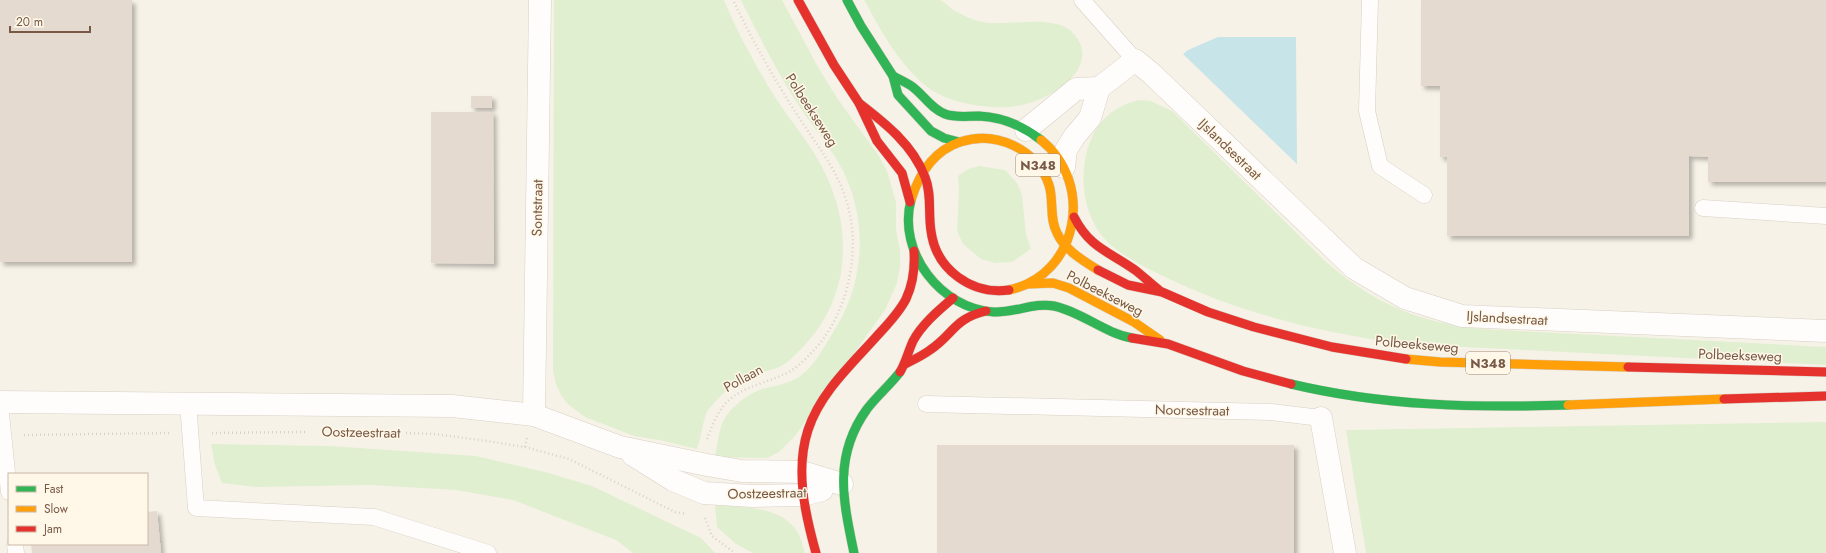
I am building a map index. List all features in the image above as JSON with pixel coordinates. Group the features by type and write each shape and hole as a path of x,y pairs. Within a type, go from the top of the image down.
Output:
{"main road":[{"name":"N348","path":"798,0 834,65 859,103 876,141 902,173 910,202"},
{"name":"N348","path":"847,0 893,76 898,95 925,126 937,135 959,142"},
{"name":"N348","path":"893,76 914,88 936,110 950,116 996,118 1026,130 1047,145 1064,167 1073,191 1074,217 1066,246 1058,260 1047,271 1028,284 1004,292 979,289 965,292 953,298"},
{"name":"N348","path":"859,103 890,128 918,163 923,172 929,192 930,228 936,249 950,271 963,281 979,289"},
{"name":"N348","path":"1001,140 1026,130"},
{"name":"N348","path":"986,311 969,307 938,288 929,278 914,251 908,227 910,202 914,186 938,154 959,142 980,138 1001,140 1023,151 1041,168 1051,191 1054,225 1066,246"},
{"name":"Polbeekseweg","path":"1074,217 1086,237 1098,249 1135,270 1160,291"},
{"name":"Polbeekseweg","path":"1066,246 1089,264 1131,286 1160,291 1226,319 1289,338 1331,348 1403,359 1440,362 1826,372"},
{"path":"816,553 803,495 802,458 808,431 819,406 834,384 896,315 906,298 912,280 914,251"},
{"name":"Polbeekseweg","path":"1028,284 1053,283 1069,288 1134,322 1165,343"},
{"path":"854,553 845,512 842,484 844,458 851,434 867,409 905,364 915,337 953,298"},
{"name":"Polbeekseweg","path":"986,311 1004,312 1038,305 1053,305 1121,336 1165,343 1224,365 1284,383 1346,396 1409,404 1472,407 1736,397 1826,396"},
{"path":"905,364 931,350 960,321 972,314 986,311"}],"street":[{"name":"Sontstraat","path":"534,415 540,0"},
{"path":"1026,130 1076,89 1098,88 1134,60"},
{"name":"IJslandsestraat","path":"1134,60 1157,79 1354,268 1405,298 1462,316 1826,331"},
{"path":"1064,167 1066,150 1074,137 1090,118 1098,88"},
{"name":"Oostzeestraat","path":"0,403 188,403 452,406 534,415 620,447 706,465 742,471 802,472 842,484"},
{"name":"Noorsestraat","path":"1321,418 1345,553"},
{"name":"Oostzeestraat","path":"620,447 673,480 704,493 752,496 803,495 842,484"}],"lane":[{"path":"1082,0 1134,60"},
{"path":"1370,0 1368,111 1380,166 1424,195"},
{"path":"1703,208 1826,216"},
{"path":"0,403 8,482"},
{"path":"188,403 196,508 374,517 488,553"},
{"name":"Noorsestraat","path":"926,404 1271,412 1321,418"}],"path":[{"name":"Polbeekseweg","path":"733,0 767,66 799,118 826,156 837,176 846,197 851,220 853,241"},
{"name":"Pollaan","path":"706,465 707,439 725,404 752,386 792,370 824,339 844,298 853,262 853,241"},
{"name":"Oostzeestraat","path":"3,435 310,432"},
{"name":"Oostzeestraat","path":"404,432 434,434 525,447 569,459 675,512 690,515"},
{"path":"704,493 706,518 712,536 735,553"},
{"path":"698,517 706,518"}],"green space":[{"path":"554,0 724,0 740,36 753,60 773,94 822,166 836,199 841,222 843,245 842,268 837,290 828,311 816,331 800,350 788,361 776,368 742,380 732,386 719,398 707,412 697,449 634,436 585,417 569,405 562,397 556,384 553,370"},
{"path":"741,0 782,0 818,67 837,98 879,156 887,171 896,202 896,230 900,251 900,267 897,283 885,310 795,436 779,452 767,458 715,457 723,421 732,409 743,399 756,391 785,383 799,377 815,361 845,311 852,293 857,273 859,232 857,212 852,192 844,173 791,93 768,54"},
{"path":"864,0 939,0 943,1 962,15 982,22 1043,22 1055,24 1065,27 1073,33 1081,46 1082,59 1077,70 1068,81 1043,98 1029,103 1017,106 996,107 972,105 960,102 939,94 919,80 892,48"},
{"path":"1139,100 1151,101 1172,111 1325,261 1343,276 1379,299 1417,316 1438,322 1482,329 1826,347 1826,365 1404,344 1342,334 1280,320 1221,301 1163,276 1123,254 1102,236 1090,215 1086,203 1083,179 1086,155 1093,135 1104,119 1111,113 1119,107"},
{"path":"979,166 1005,170 1017,183 1022,195 1026,234 1031,249 1012,262 995,263 981,259 963,244 957,231 959,191 958,176 968,169"},
{"path":"1826,422 1826,553 1366,553 1346,430"},
{"path":"211,444 330,446 476,456 545,472 592,486 701,538 715,553 633,553 616,540 513,500 456,490 370,485 257,487 222,483 215,465"},
{"path":"715,505 746,507 775,514 795,528 805,553 753,553 736,544 717,527"}],"water":[{"path":"1218,37 1296,37 1297,164 1183,54 1188,50"}],"building":[{"path":"0,0 132,0 132,262 0,262"},
{"path":"1421,0 1826,0 1826,182 1708,182 1708,157 1689,156 1689,236 1447,236 1447,157 1440,157 1440,86 1421,86"},
{"path":"471,96 492,96 492,108 471,108"},
{"path":"431,112 493,112 494,264 431,263"},
{"path":"937,445 1294,445 1294,553 937,553"},
{"path":"157,511 161,553 32,553 31,545 148,545 148,512"}],"traffic: fast":[{"path":"847,0 861,26 893,76 898,95 931,131 944,138 959,142"},
{"path":"893,76 912,86 940,112 949,115 979,116 1004,120 1027,130 1041,140"},
{"path":"911,200 908,220 911,239 917,257 927,274 941,289 957,301 975,308 994,312 1009,311 1039,305 1054,306 1074,313 1112,332 1132,338"},
{"path":"854,553 844,497 845,461 849,444 856,427 867,409 900,372"},
{"path":"1291,384 1360,397 1429,404 1498,406 1568,405"}],"traffic: slow":[{"path":"911,200 918,181 928,165 942,151 960,142 974,139 1001,141 1025,152 1035,161 1043,172 1049,185 1053,221 1060,239 1069,250 1098,270"},
{"path":"1009,290 1033,281 1051,266 1064,247 1072,226 1073,202 1069,179 1058,158 1041,140"},
{"path":"1028,284 1053,283 1069,288 1134,322 1160,340"},
{"path":"1406,359 1440,362 1628,367"},
{"path":"1568,405 1724,399"}],"traffic: jam":[{"path":"798,0 834,65 859,103 877,141 902,173 910,202"},
{"path":"859,103 879,118 906,145 920,165 927,183 930,224 934,245 948,268 969,284 995,290 1009,290"},
{"path":"1074,217 1086,236 1100,248 1135,270 1159,290"},
{"path":"816,553 808,523 803,492 802,461 808,430 813,417 828,392 892,319 906,299 912,281 914,251"},
{"path":"1098,270 1128,285 1162,292 1208,312 1254,327 1332,347 1406,359"},
{"path":"900,372 913,341 921,329 953,298"},
{"path":"905,364 930,350 967,318 986,311"},
{"path":"1132,338 1168,344 1243,371 1291,384"},
{"path":"1628,367 1826,372"},
{"path":"1724,399 1826,396"}]}
